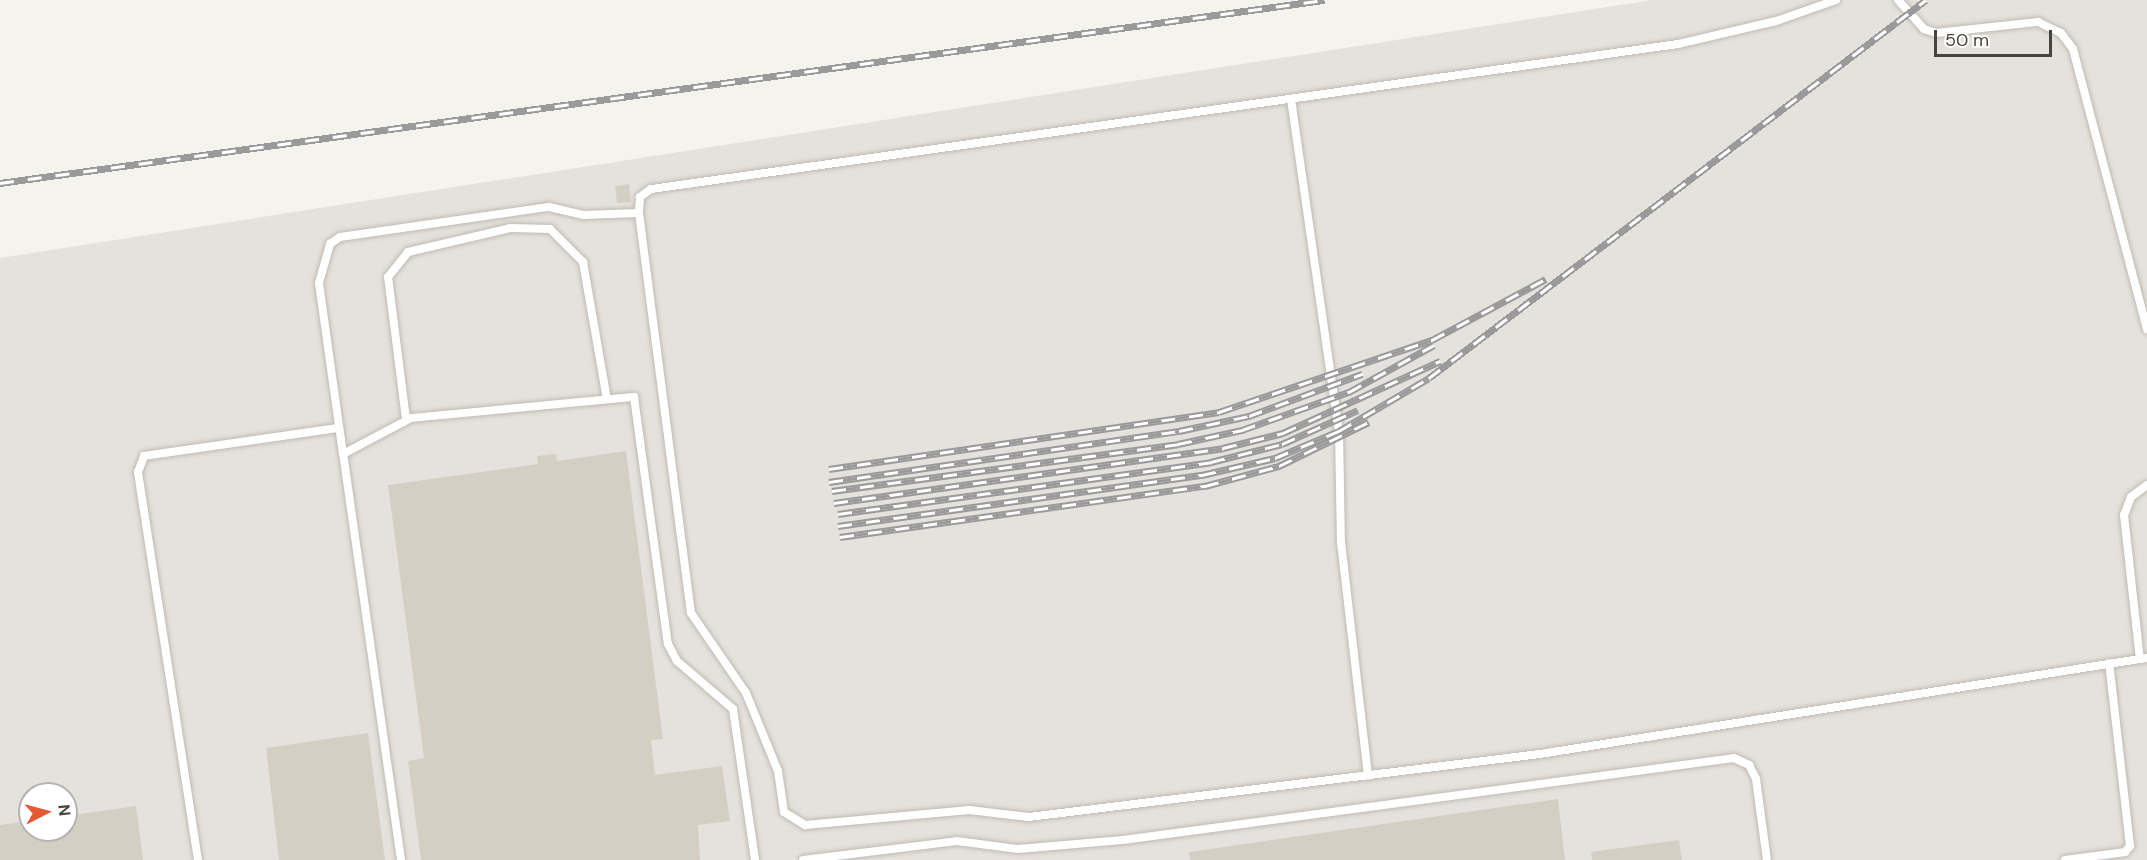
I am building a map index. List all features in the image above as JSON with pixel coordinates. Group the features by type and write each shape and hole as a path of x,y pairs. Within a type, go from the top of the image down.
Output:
{"lane":[{"path":"1836,0 1776,21 1678,44 651,189 640,197 639,213 692,613 751,703 778,771 784,812 806,825 969,810 1029,817 1540,754 2143,658 2124,515 2131,496 2147,485"},
{"path":"1898,0 1924,29 1936,33 2038,22 2061,33 2073,49 2147,329"},
{"path":"1292,99 1339,431 1341,542 1368,775"},
{"path":"401,860 319,283 330,244 340,237 549,207 583,215 639,213"},
{"path":"406,419 388,277 408,252 510,228 550,229 583,262 607,399"},
{"path":"343,454 406,419 634,397 668,644 677,661 733,709 755,860"},
{"path":"198,860 138,472 144,456 339,428"},
{"path":"2066,860 2125,852 2130,846 2109,663"},
{"path":"803,860 957,841 1018,849 1123,840 1734,758 1749,765 1756,779 1767,860"}],"shaded area":[{"path":"1652,0 2147,0 2147,860 0,860 0,258"}],"building":[{"path":"629,184 631,202 617,203 615,186"},
{"path":"626,451 663,739 651,740 655,775 722,766 730,821 698,825 700,860 421,860 408,761 424,758 388,485 538,464 537,456 556,454 557,461"},
{"path":"368,733 385,860 279,860 266,748"},
{"path":"1558,799 1565,860 1190,860 1189,852"},
{"path":"136,806 143,860 0,860 0,825 18,823 18,842 78,842 78,814"},
{"path":"1679,840 1682,860 1592,860 1591,852"}],"railway":[{"path":"0,183 1324,0"},
{"path":"838,526 1202,475 1275,458 1339,431 1429,378 1926,0"},
{"path":"829,469 1219,412 1432,340 1546,279"},
{"path":"832,491 1178,444 1242,430 1349,392 1434,345"},
{"path":"834,503 1223,448 1283,433 1440,361"},
{"path":"829,482 1179,431 1249,416 1362,374"},
{"path":"838,514 1211,462 1282,444 1358,410"},
{"path":"840,537 1205,486 1279,466 1369,422"}]}
